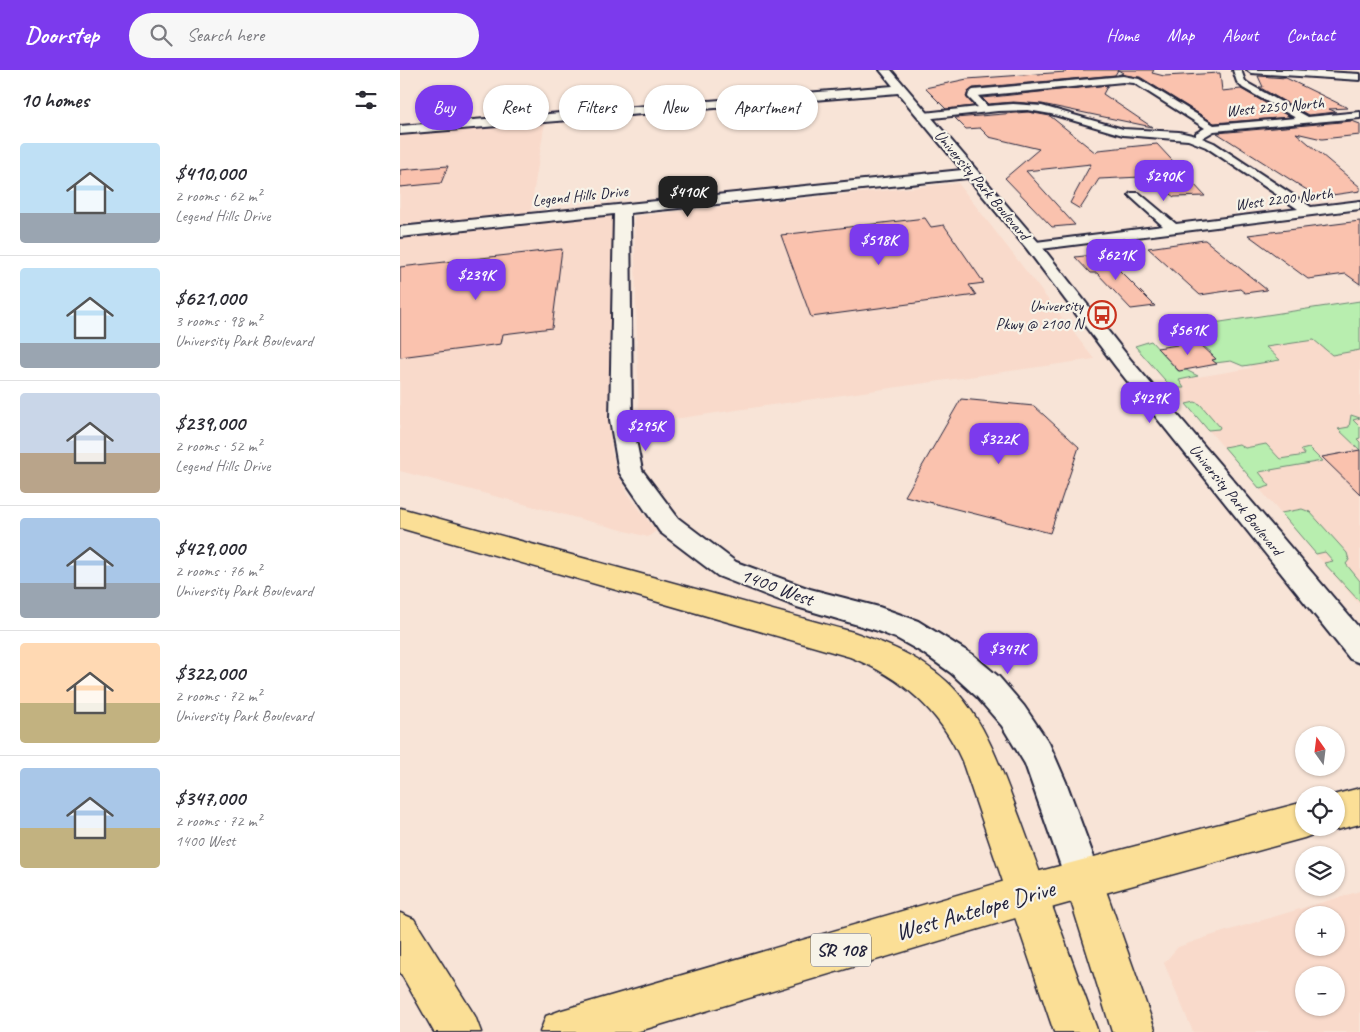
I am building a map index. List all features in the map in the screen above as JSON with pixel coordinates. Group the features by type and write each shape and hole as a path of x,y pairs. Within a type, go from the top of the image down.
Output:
{"main road":[{"path":"400,518 834,640 872,652 902,667 938,695 965,731 978,756 1029,894 1076,1032"},
{"path":"1345,810 1360,806"},
{"name":"West Antelope Drive","path":"562,1032 1029,894 1295,822"},
{"path":"1083,879 1134,1032"},
{"path":"400,933 459,1032"}],"street":[{"name":"University Park Boulevard","path":"886,70 1033,246 1123,363 1360,650"},
{"path":"1237,70 1242,82 1246,86 1307,120"},
{"path":"1251,70 1360,77"},
{"path":"986,110 973,97 973,92 1130,80 1136,81 1212,128"},
{"path":"400,130 901,89"},
{"path":"924,116 1019,108 1050,111 1122,131 1195,138 1210,145 1310,212"},
{"name":"West 2250 North","path":"1195,138 1212,128 1360,115"},
{"name":"Legend Hills Drive","path":"400,232 972,173"},
{"path":"1135,195 1174,229"},
{"name":"West 2200 North","path":"1033,246 1360,205"},
{"name":"1400 West","path":"622,210 621,420 631,472 669,525 727,569 807,599 879,619 908,630 934,644 988,687 1013,716 1037,754 1049,782 1083,879"}],"shaded area":[{"path":"483,119 483,130 544,130 530,214 400,227 400,125 415,124 415,130 473,130 473,120"},
{"path":"958,183 1094,359 639,424 634,216"},
{"path":"608,216 614,219 610,431 612,453 619,476 629,495 656,531 648,537 400,471 400,237"},
{"path":"1360,301 1360,605 1167,382 1252,368 1209,324"},
{"path":"1360,891 1360,1032 1193,1032 1164,963 1178,947 1295,910 1295,956 1345,956 1345,906 1310,906"}],"green space":[{"path":"1360,301 1360,350 1332,355 1314,340 1266,347 1280,360 1243,366 1231,361 1215,363 1212,360 1215,359 1209,353 1211,352 1198,342 1183,344 1175,336 1180,335 1174,329"},
{"path":"1151,341 1178,371 1186,370 1198,376 1179,380 1184,388 1172,388 1135,346"},
{"path":"1195,402 1200,404 1220,427 1219,429 1208,430 1186,404"},
{"path":"1351,415 1360,418 1353,420 1360,427 1360,438 1357,439 1360,442 1360,450 1338,429 1349,427"},
{"path":"1239,444 1245,448 1266,444 1280,459 1305,455 1301,450 1309,448 1322,461 1259,472 1270,486 1260,489 1224,447"},
{"path":"1302,509 1310,512 1347,553 1349,560 1346,564 1360,581 1360,602 1324,563 1333,561 1325,552 1316,554 1281,513"}],"building":[{"path":"1064,70 1118,70 1115,75 973,88 966,97 974,106 946,109 925,88 967,79 1066,72"},
{"path":"1118,70 1154,70 1152,73 1164,76 1220,73 1222,91 1241,89 1290,117 1214,123 1140,77 1118,75 1123,73"},
{"path":"1258,76 1286,78 1348,108 1329,109 1336,112 1308,115 1259,87 1263,87"},
{"path":"1108,85 1103,94 1152,127 1042,104 1013,102 988,104 982,98"},
{"path":"1028,112 1050,116 1096,153 1098,150 1157,144 1205,196 1174,197 1155,183 1141,177 1099,179 1080,209 1070,203 1091,164 1026,171 1075,225 1052,227 1005,178 1039,149 989,137 980,128 966,129 955,118"},
{"path":"1352,121 1360,124 1360,135 1322,139 1296,133 1360,187 1360,191 1318,197 1217,133"},
{"path":"448,166 441,183 400,187 400,170"},
{"path":"925,218 931,227 944,225 984,283 969,285 976,295 811,317 781,235"},
{"path":"1360,221 1360,284 1346,274 1308,279 1248,235"},
{"path":"1205,240 1267,290 1245,293 1240,289 1200,295 1148,248"},
{"path":"562,249 552,328 503,334 501,344 400,357 400,267"},
{"path":"1103,254 1155,306 1131,309 1097,273 1090,273 1075,257"},
{"path":"1198,342 1216,359 1212,360 1217,364 1179,371 1157,348"},
{"path":"961,399 1034,406 1079,447 1050,533 905,496"},
{"path":"1360,450 1360,494 1322,457"}],"place":[{"name":"University Pkwy @ 2100 N","path":"1102,315"}]}
